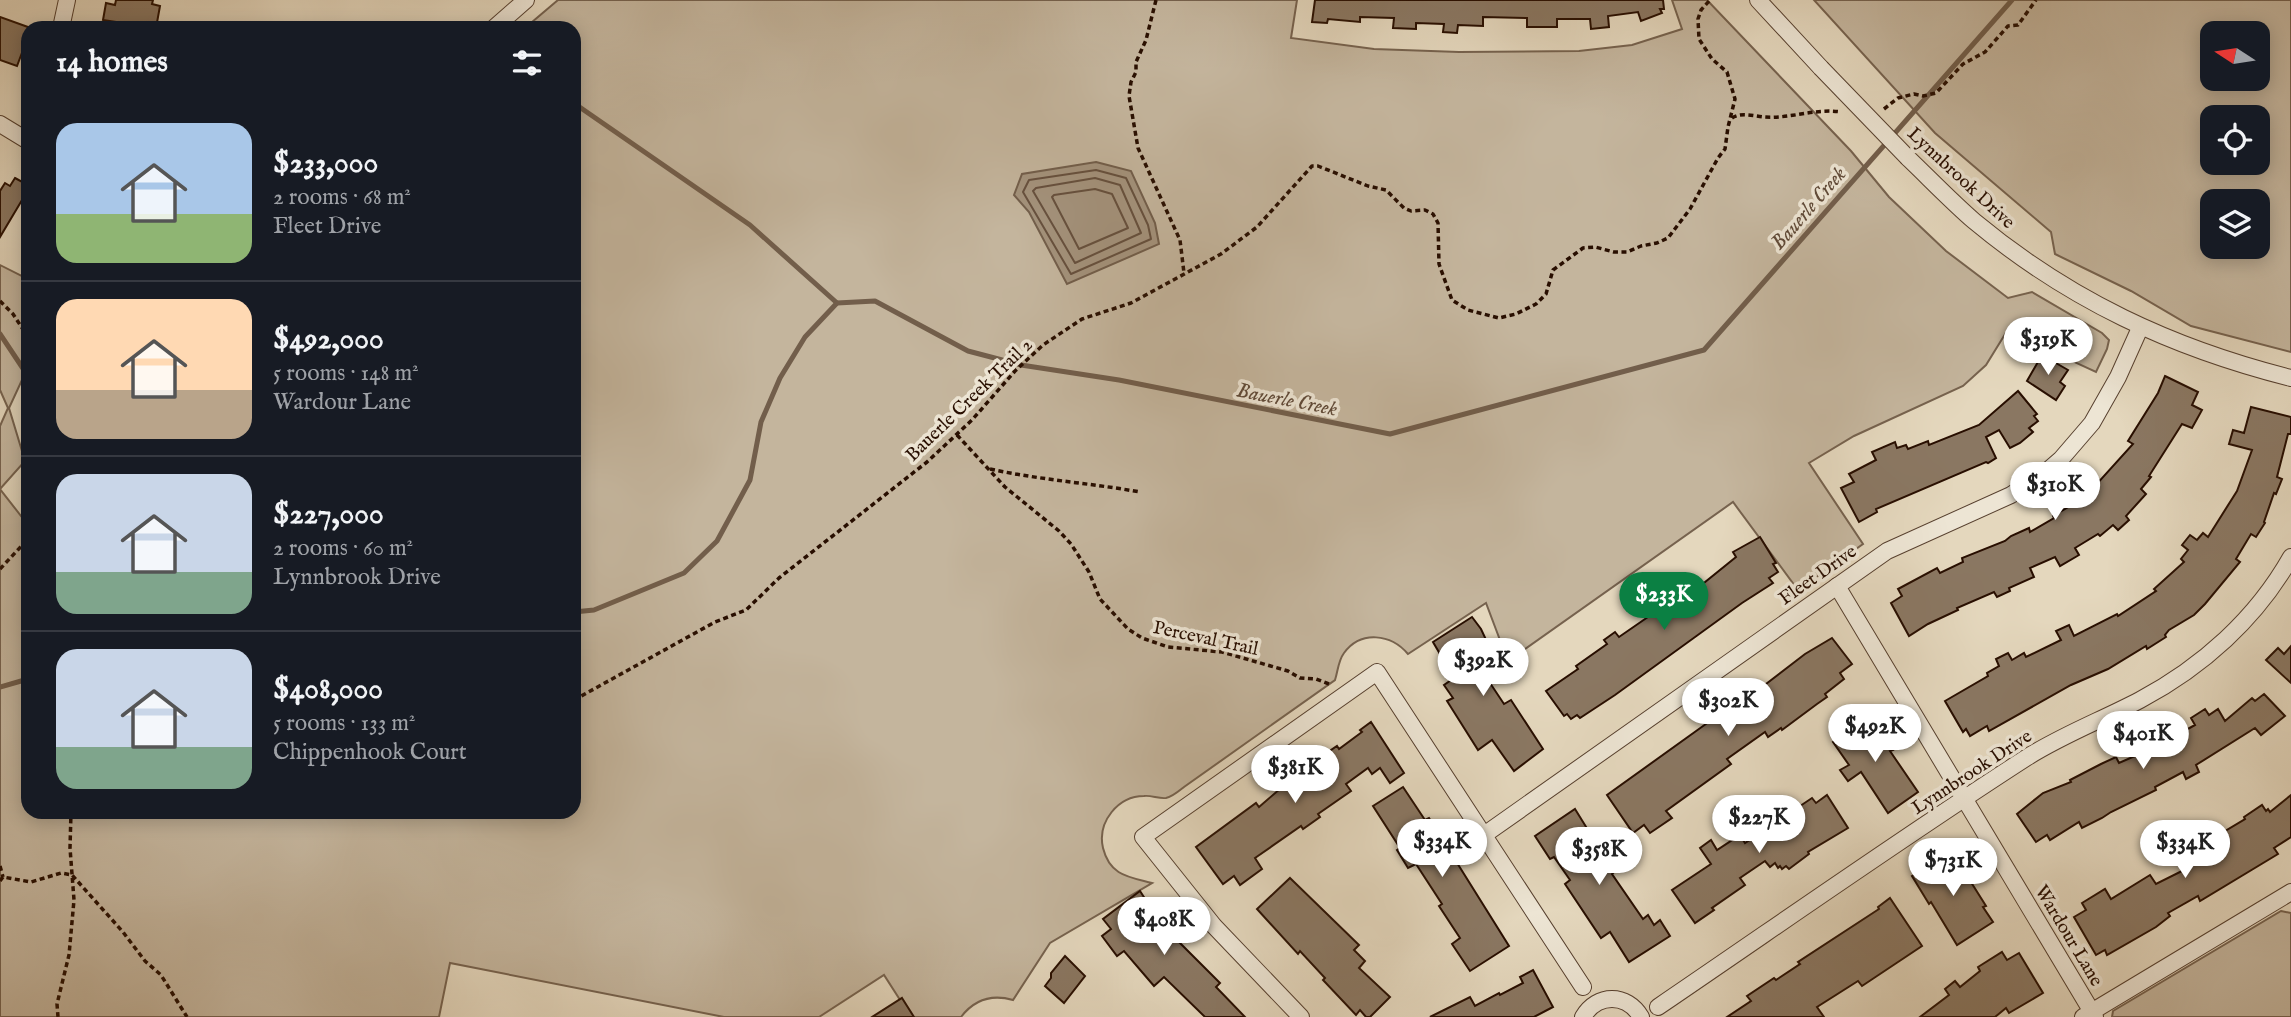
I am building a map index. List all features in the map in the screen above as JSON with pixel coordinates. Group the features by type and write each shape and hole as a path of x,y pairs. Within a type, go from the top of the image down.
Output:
{"street":[{"path":"62,21 67,0"},
{"path":"502,21 526,0"},
{"name":"Lynnbrook Drive","path":"1758,0 1908,158 1972,219 2013,251 2075,293 2140,328 2226,361 2291,378"},
{"path":"0,124 21,132"},
{"name":"Fleet Drive","path":"1485,835 1896,546 2030,484 2061,459 2092,423 2106,401 2140,328"},
{"name":"Lynnbrook Drive","path":"1583,988 1604,999 1614,998 1638,1011 1654,1012 2029,756 2140,700 2199,664 2223,644 2243,622 2270,590 2291,557"},
{"name":"Wardour Lane","path":"1836,586 2090,1015"},
{"path":"1301,1017 1214,926 1143,837 1377,672 1583,988 1585,1014"},
{"path":"2090,1015 2291,892"},
{"path":"1585,1014 1594,1003 1604,999"}],"path":[{"path":"1156,0 1146,40 1136,62 1136,72 1130,82 1129,96 1138,148 1180,240 1184,273"},
{"name":"Bauerle Creek Trail 2","path":"581,696 715,622 746,610 779,578 927,462 1043,345 1082,319 1132,303 1221,254 1257,227 1312,166 1386,190 1404,208 1411,211 1425,210 1433,214 1438,223 1439,264 1452,300 1468,310 1499,318 1516,314 1536,304 1546,295 1553,270 1583,248 1595,247 1614,253 1627,252 1668,238 1690,209 1718,158 1726,149 1735,99 1727,72 1712,59 1699,39 1698,19 1701,10 1710,0"},
{"path":"1878,115 1898,98 1936,93 1958,68 1986,52 2008,26 2018,25 2036,0"},
{"path":"1730,119 1737,114 1777,117 1840,111 1847,115"},
{"path":"0,301 21,326"},
{"name":"Perceval Trail","path":"957,434 1005,487 1065,538 1083,560 1100,599 1120,622 1142,638 1168,647 1222,652 1288,671 1300,678 1316,679 1329,684"},
{"path":"988,469 1043,480 1084,482 1140,492"},
{"path":"0,569 21,546"},
{"path":"58,1017 57,1004 66,975 74,900 71,819"},
{"path":"0,866 1,879 32,882 61,873 72,874 124,932 145,961 161,975 187,1017"}],"shaded area":[{"path":"558,0 1297,0 1291,38 1374,49 1459,52 1579,51 1632,45 1682,29 1672,0 1707,0 1851,151 1889,197 1946,251 2008,298 2032,292 2102,333 2109,340 2096,372 2007,331 1986,365 1963,386 1854,436 1809,463 1863,544 1798,590 1733,502 1511,659 1503,648 1486,603 1408,654 1385,639 1376,637 1359,641 1342,656 1335,680 1175,794 1166,798 1135,797 1118,806 1106,820 1103,829 1106,857 1122,874 1152,883 1050,943 1013,1000 984,1000 972,1006 961,1017 911,1017 884,975 819,1017 724,1017 450,963 439,1017 0,1017 0,489 21,516 21,819 581,819 581,21 533,21"},
{"path":"1814,0 2291,0 2291,352 2191,326 2131,291 2055,254 2051,232 1935,133"},
{"path":"0,265 21,276 21,382 9,408 21,448 21,465 0,489 0,426 8,408 0,390"},
{"path":"2281,911 2291,913 2291,1017 2112,1017 2113,1011"}],"water":[{"path":"1096,162 1131,171 1155,223 1159,244 1067,284 1029,212 1014,195 1022,174"}],"building":[{"path":"116,0 153,0 152,4 160,6 157,21 103,20 106,3 115,5"},
{"path":"1315,0 1663,0 1664,9 1660,9 1662,13 1641,21 1638,12 1608,16 1609,27 1591,29 1590,19 1557,19 1557,27 1527,27 1527,18 1483,17 1483,26 1458,25 1457,33 1443,32 1444,24 1416,23 1416,29 1393,28 1394,18 1360,17 1360,22 1328,19 1327,23 1312,22"},
{"path":"0,17 21,24 21,55 17,66 0,60"},
{"path":"15,178 21,181 21,202 0,237 0,191 5,183 10,186"},
{"path":"2042,355 2068,370 2060,382 2065,386 2056,400 2027,381"},
{"path":"2165,376 2198,392 2192,405 2202,410 2192,428 2182,424 2141,489 2146,494 2126,516 2129,520 2118,530 2113,525 2100,536 2098,534 2075,548 2079,555 2060,566 2055,557 2030,568 2034,577 2009,588 2010,591 1997,597 1994,592 1957,608 1958,610 1909,636 1891,603 1902,596 1898,589 1937,568 1940,573 1963,562 1962,558 2029,528 2030,532 2054,518 2053,516 2084,493 2086,496 2133,444 2128,441 2158,393"},
{"path":"2018,391 2037,414 2034,416 2038,421 2029,428 2033,432 2020,443 2010,448 1999,430 1986,437 1996,458 1876,509 1877,512 1859,522 1841,488 1854,482 1849,474 1876,460 1872,452 1895,442 1897,448 1906,445 1908,449 1928,441 1929,445 1979,425"},
{"path":"2251,407 2291,417 2291,434 2288,434 2277,477 2282,479 2276,494 2274,493 2265,523 2256,537 2251,534 2236,559 2240,562 2205,604 2194,615 2169,630 2166,637 2147,649 2146,646 2108,669 2071,685 1989,731 1987,726 1970,736 1966,729 1963,732 1945,701 1988,676 1987,673 1999,666 1996,659 2008,653 2012,660 2024,653 2026,657 2061,640 2056,631 2069,625 2074,636 2117,614 2118,616 2156,591 2154,589 2184,562 2181,559 2188,550 2182,545 2190,535 2197,540 2203,533 2208,537 2237,491 2252,450 2229,444 2233,430 2244,433"},
{"path":"1760,537 1776,563 1773,564 1778,572 1769,578 1773,583 1580,718 1577,715 1571,719 1567,714 1564,716 1546,691 1578,669 1576,666 1607,644 1604,640 1615,632 1619,637 1671,601 1669,598 1684,588 1689,595 1736,557 1733,552"},
{"path":"1472,617 1489,646 1476,654 1489,674 1486,677 1504,704 1511,700 1543,749 1514,771 1492,740 1478,750 1447,701 1453,698 1444,685 1454,678 1433,642"},
{"path":"1832,638 1852,664 1840,673 1844,679 1825,694 1827,697 1782,730 1781,728 1768,737 1765,732 1727,759 1731,764 1666,811 1672,818 1650,833 1644,825 1633,833 1607,795 1717,716 1734,705 1736,707 1805,654"},
{"path":"2291,646 2291,683 2266,660 2278,648 2284,654"},
{"path":"2264,694 2285,716 2261,735 2255,728 2196,765 2199,772 2186,779 2183,772 2155,787 2156,790 2102,818 2082,828 2079,822 2050,840 2047,835 2036,842 2017,814 2043,793 2071,782 2070,780 2116,757 2119,763 2151,749 2148,743 2163,735 2166,741 2195,725 2191,718 2205,709 2209,715 2218,709 2225,721 2252,698 2255,701"},
{"path":"1872,715 1893,750 1890,751 1918,792 1888,813 1861,772 1848,781 1840,770 1849,765 1833,742"},
{"path":"1371,722 1404,773 1390,783 1380,768 1372,774 1368,768 1346,784 1351,791 1318,814 1320,817 1303,829 1301,826 1255,858 1262,869 1240,885 1234,876 1223,884 1196,847 1256,803 1259,807 1288,782 1287,780 1337,746 1339,749"},
{"path":"1403,787 1425,820 1429,818 1509,946 1470,971 1452,944 1460,938 1439,906 1442,904 1416,864 1408,868 1397,850 1400,848 1373,806"},
{"path":"1827,795 1848,828 1808,852 1809,854 1789,869 1786,866 1778,868 1775,863 1770,867 1765,861 1740,878 1745,885 1695,923 1672,890 1711,864 1700,848 1711,840 1717,850 1740,835 1745,843 1812,798 1816,803"},
{"path":"2291,795 2291,837 2274,848 2278,854 2200,901 2198,896 2168,913 2170,916 2156,927 2107,955 2105,950 2096,955 2074,917 2086,910 2082,903 2105,889 2111,899 2150,875 2156,884 2182,871 2179,864 2203,851 2200,846 2245,819 2244,817 2262,805 2270,812"},
{"path":"1575,809 1614,872 1612,874 1643,919 1648,915 1654,925 1660,920 1670,936 1629,962 1610,932 1601,938 1565,884 1570,880 1554,857 1550,859 1535,836"},
{"path":"1952,852 1993,922 1957,945 1912,876"},
{"path":"1290,878 1359,945 1354,950 1365,961 1359,968 1390,997 1370,1017 1366,1017 1360,1010 1356,1015 1300,951 1298,954 1257,909"},
{"path":"1140,891 1162,925 1220,983 1216,987 1245,1017 1205,1017 1164,977 1154,986 1124,951 1117,956 1102,936 1111,929 1103,919"},
{"path":"1890,898 1922,946 1862,986 1858,981 1817,1007 1824,1017 1727,1017 1751,1001 1747,996 1800,964 1798,962 1879,909 1878,907"},
{"path":"2002,952 2007,960 2019,953 2043,993 2009,1013 2006,1008 1995,1017 1920,1017 1949,995 1945,989 1955,981 1960,987 1980,971 1978,967"},
{"path":"1065,956 1085,976 1064,1003 1045,986 1051,973"},
{"path":"1533,970 1553,1007 1534,1017 1430,1017 1470,997 1475,1006 1499,993 1500,995 1523,983 1520,977"},
{"path":"902,998 914,1017 872,1017"}],"waterway":[{"name":"Bauerle Creek","path":"581,611 594,610 684,573 717,541 750,480 761,422 780,378 805,337 837,303 875,301 968,351 1021,365 1119,380 1390,434 1704,350 2012,0"},
{"path":"581,108 750,225 837,303"},
{"path":"0,334 21,366"},
{"name":"Bauerle Creek","path":"0,687 21,681"}]}
